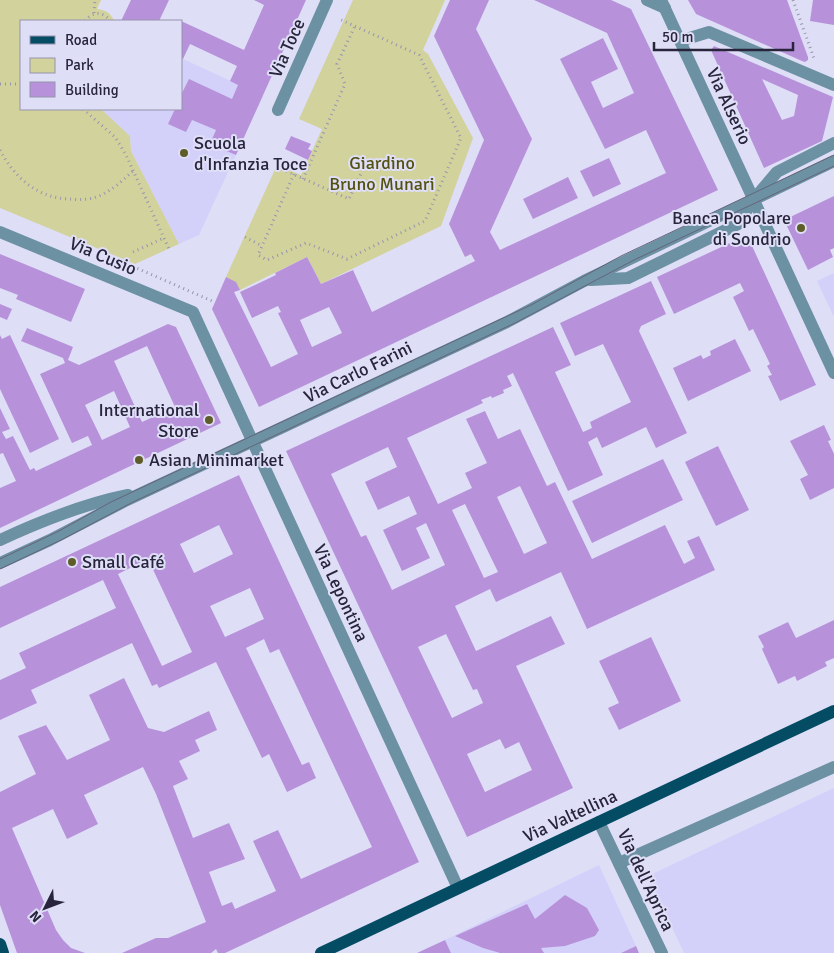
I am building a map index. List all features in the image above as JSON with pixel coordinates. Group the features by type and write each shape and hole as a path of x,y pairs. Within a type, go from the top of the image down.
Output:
{"main road":[{"name":"Via Valtellina","path":"327,952 458,888 834,712"},
{"path":"0,944 3,953"}],"street":[{"name":"Via Toce","path":"278,110 327,0"},
{"path":"648,0 663,4"},
{"name":"Via Alserio","path":"663,4 834,373"},
{"path":"680,42 709,32 834,85"},
{"path":"754,199 777,172 834,143"},
{"name":"Via Carlo Farini","path":"0,563 145,492 507,322 584,281 834,161"},
{"name":"Via Cusio","path":"0,232 193,312"},
{"name":"Via Lepontina","path":"193,312 458,888"},
{"name":"Via Carlo Farini","path":"0,540 34,524 88,505 145,492"},
{"path":"619,863 834,767"},
{"name":"Via dell'Aprica","path":"599,822 662,953"}],"path":[{"path":"94,14 95,0"},
{"path":"793,0 815,60 813,67"},
{"path":"86,20 94,14 100,13 109,20"},
{"path":"294,174 258,255 267,260 306,243 347,259 426,221 461,138 418,55 339,19"},
{"path":"303,179 345,84 337,64 355,26"},
{"path":"0,84 20,84"},
{"path":"84,110 115,137 134,170 169,248"},
{"path":"0,150 8,166 22,180 37,192 58,199 77,200 95,198 109,191 134,170"},
{"path":"277,167 349,199 364,167"},
{"path":"245,237 262,246"},
{"path":"133,252 164,238"},
{"path":"134,267 212,301"}],"shaded area":[{"name":"Scuola d'Infanzia Toce","path":"182,58 263,96 199,235 179,244 131,151 130,136 102,110 182,110"},
{"path":"834,273 834,317 817,281"},
{"path":"834,788 834,953 684,953 648,876"},
{"path":"599,865 636,946 621,953 451,953 445,940"}],"green space":[{"path":"0,0 101,0 97,9 108,12 113,20 20,20 20,110 102,110 130,136 131,151 179,244 135,264 0,208"},
{"name":"Giardino Bruno Munari","path":"353,0 445,0 423,50 428,54 473,138 441,226 321,284 307,257 240,290 226,277 277,165 301,175 322,129 299,119"}],"building":[{"path":"131,0 169,0 159,20 121,20"},
{"path":"254,0 306,0 236,155 210,144 216,130 192,120 186,132 168,124 175,110 182,110 182,93 189,79 232,99 238,85 230,81 237,66 190,44 182,58 182,21 244,50 264,5"},
{"path":"450,0 489,0 476,29 532,139 490,232 500,250 666,173 646,130 605,149 560,59 603,38 618,69 591,82 603,108 634,93 607,33 534,0 611,0 631,9 718,190 259,407 212,309 226,277 236,282 240,290 234,292 271,367 298,354 278,313 281,312 278,306 252,318 240,292 276,275 275,273 307,257 321,284 353,270 372,312 475,261 471,254 465,257 449,224 484,140 434,36","holes":["329,307 342,333 312,347 300,320"]},
{"path":"688,0 787,0 808,60 802,61 696,14"},
{"path":"813,0 834,0 834,25 810,21"},
{"path":"714,46 833,97 822,141 764,168 711,50","holes":["762,79 798,95 794,116 782,120"]},
{"path":"291,136 311,144 308,149 312,151 308,160 285,149"},
{"path":"609,158 621,184 593,197 580,171"},
{"path":"568,177 578,198 533,219 523,199"},
{"path":"834,196 834,248 830,250 833,257 808,270 784,220"},
{"path":"747,235 816,385 780,401 768,376 772,375 767,366 770,364 753,329 749,331 733,297 744,291 740,283 674,314 657,277"},
{"path":"0,254 85,289 71,322 16,299 18,295 0,288"},
{"path":"651,281 666,314 641,326 639,331 687,433 656,448 646,427 602,448 597,437 588,442 603,475 568,491 513,373 507,376 512,386 503,390 504,393 481,400 483,403 407,438 438,504 472,488 465,473 487,463 466,419 485,411 498,439 520,429 547,486 555,482 592,559 665,525 684,564 695,558 687,541 699,536 715,570 587,629 561,572 496,602 490,589 455,606 476,651 551,616 565,644 516,666 573,788 467,837 286,451 553,327 571,365 555,372 583,432 592,428 590,422 631,402 603,344 575,356 560,323","holes":["388,447 397,467 365,482 378,510 409,496 417,514 383,530 402,571 430,558 416,528 426,523 445,565 392,590 366,535 361,537 331,474","520,486 547,543 524,554 497,497","465,504 498,572 484,578 452,510","446,634 473,690 477,689 483,703 452,718 418,647","500,739 505,749 519,742 532,770 485,792 467,754"]},
{"path":"0,304 12,309 7,320 0,317"},
{"path":"168,324 176,327 221,423 0,528 0,488 16,481 3,453 0,454 0,408 10,429 2,432 6,439 13,436 30,470 34,468 36,471 92,445 88,436 72,443 40,374 65,363 63,358 21,341 27,328 73,347 68,360 79,365","holes":["147,346 175,407 142,422 114,361","114,391 130,427 102,440 85,405"]},
{"path":"0,335 2,339 10,335 59,439 30,453 0,389"},
{"path":"735,339 751,371 688,401 673,368 701,355 703,359 711,355 710,351"},
{"path":"824,425 831,440 828,441 834,454 834,488 810,500 800,479 808,475 790,441"},
{"path":"718,446 749,510 716,526 685,462"},
{"path":"663,459 683,500 592,543 572,501"},
{"path":"239,475 419,862 225,953 218,953 216,949 211,953 122,953 156,938 168,938 206,922 156,794 143,767 84,795 98,824 67,839 53,809 12,828 56,930 71,948 85,953 17,953 0,905 0,792 36,774 18,736 46,725 67,760 110,740 89,695 124,678 148,728 164,732 209,711 217,730 195,740 200,751 179,761 188,779 173,786 193,838 229,823 245,859 209,872 222,906 232,902 235,909 276,891 253,841 278,830 301,879 372,847 279,649 270,653 264,639 246,648 302,765 309,762 316,778 287,792 269,754 262,758 216,662 159,688 157,684 152,686 132,643 31,690 37,703 0,720 0,680 26,668 19,653 116,608 103,580 0,628 0,587","holes":["219,525 233,554 194,573 180,544","148,559 192,652 162,666 118,574","250,588 264,619 225,637 210,606"]},
{"path":"834,620 834,658 825,662 827,666 797,681 795,676 778,684 758,636 788,622 796,638"},
{"path":"651,637 681,701 619,730 608,708 619,703 599,661"},
{"path":"565,895 587,908 599,930 595,936 565,946 541,948 544,953 500,953 455,936 527,904 535,919"},
{"path":"445,940 451,953 417,953"},
{"path":"636,946 639,953 621,953"}],"tram line":[{"path":"0,559 59,531 111,502 531,305 621,256 834,155"},
{"path":"0,569 63,539 133,502 515,323 634,260 834,166"}],"place":[{"name":"Scuola d'Infanzia Toce","path":"184,153"},
{"name":"Banca Popolare di Sondrio","path":"801,228"},
{"name":"International Store","path":"209,420"},
{"name":"Asian Minimarket","path":"139,460"},
{"name":"Small Café","path":"72,562"}]}
